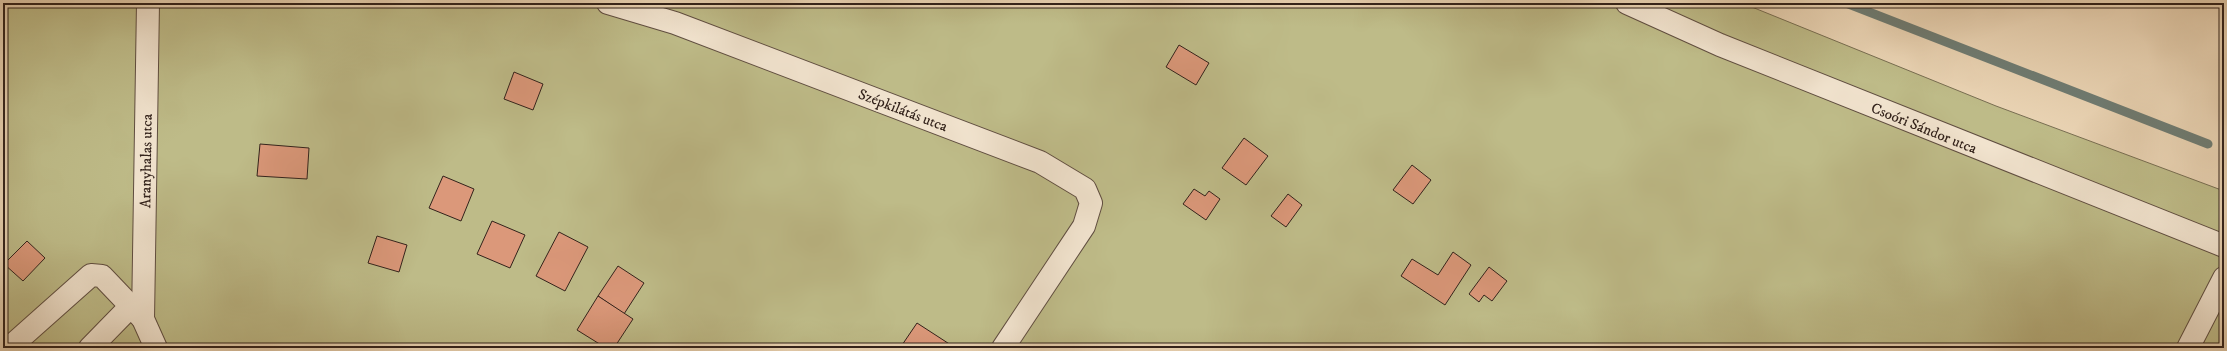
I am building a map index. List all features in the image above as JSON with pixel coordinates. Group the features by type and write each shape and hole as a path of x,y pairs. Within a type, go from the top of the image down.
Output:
{"street":[{"name":"Aranyhalas utca","path":"136,313 149,27 148,3"},
{"name":"Szépkilátás utca","path":"608,3 674,23 1040,162 1085,189 1091,203 1084,226 1003,348"},
{"name":"Csoóri Sándor utca","path":"1627,3 1727,48 2224,246"},
{"name":"Aranyhalas utca","path":"9,348 91,276 102,276 136,313 156,348"},
{"path":"2188,348 2224,278"},
{"path":"90,348 136,313"}],"shaded area":[{"path":"3,3 1742,3 1996,106 2224,191 2224,348 3,348"}],"building":[{"path":"1179,45 1209,63 1196,85 1166,67"},
{"path":"514,72 543,84 533,110 504,99"},
{"path":"1244,138 1268,156 1246,185 1222,168"},
{"path":"260,144 309,148 307,179 257,176"},
{"path":"1412,165 1431,180 1413,204 1393,190"},
{"path":"443,176 474,189 461,221 429,208"},
{"path":"1194,189 1205,196 1209,191 1220,199 1206,220 1183,204"},
{"path":"1288,194 1302,205 1286,227 1271,216"},
{"path":"492,221 525,235 510,268 477,254"},
{"path":"559,232 588,247 565,291 536,276"},
{"path":"377,236 407,245 399,272 368,263"},
{"path":"27,241 45,258 23,281 4,264"},
{"path":"1453,252 1471,265 1445,305 1401,276 1412,259 1438,275"},
{"path":"618,266 644,283 624,314 598,296"},
{"path":"1489,267 1507,281 1492,301 1484,295 1479,302 1469,294"},
{"path":"598,296 633,319 614,348 606,348 577,330"},
{"path":"917,323 954,347 954,348 900,348"}],"waterway":[{"path":"1846,3 2208,144"}]}
